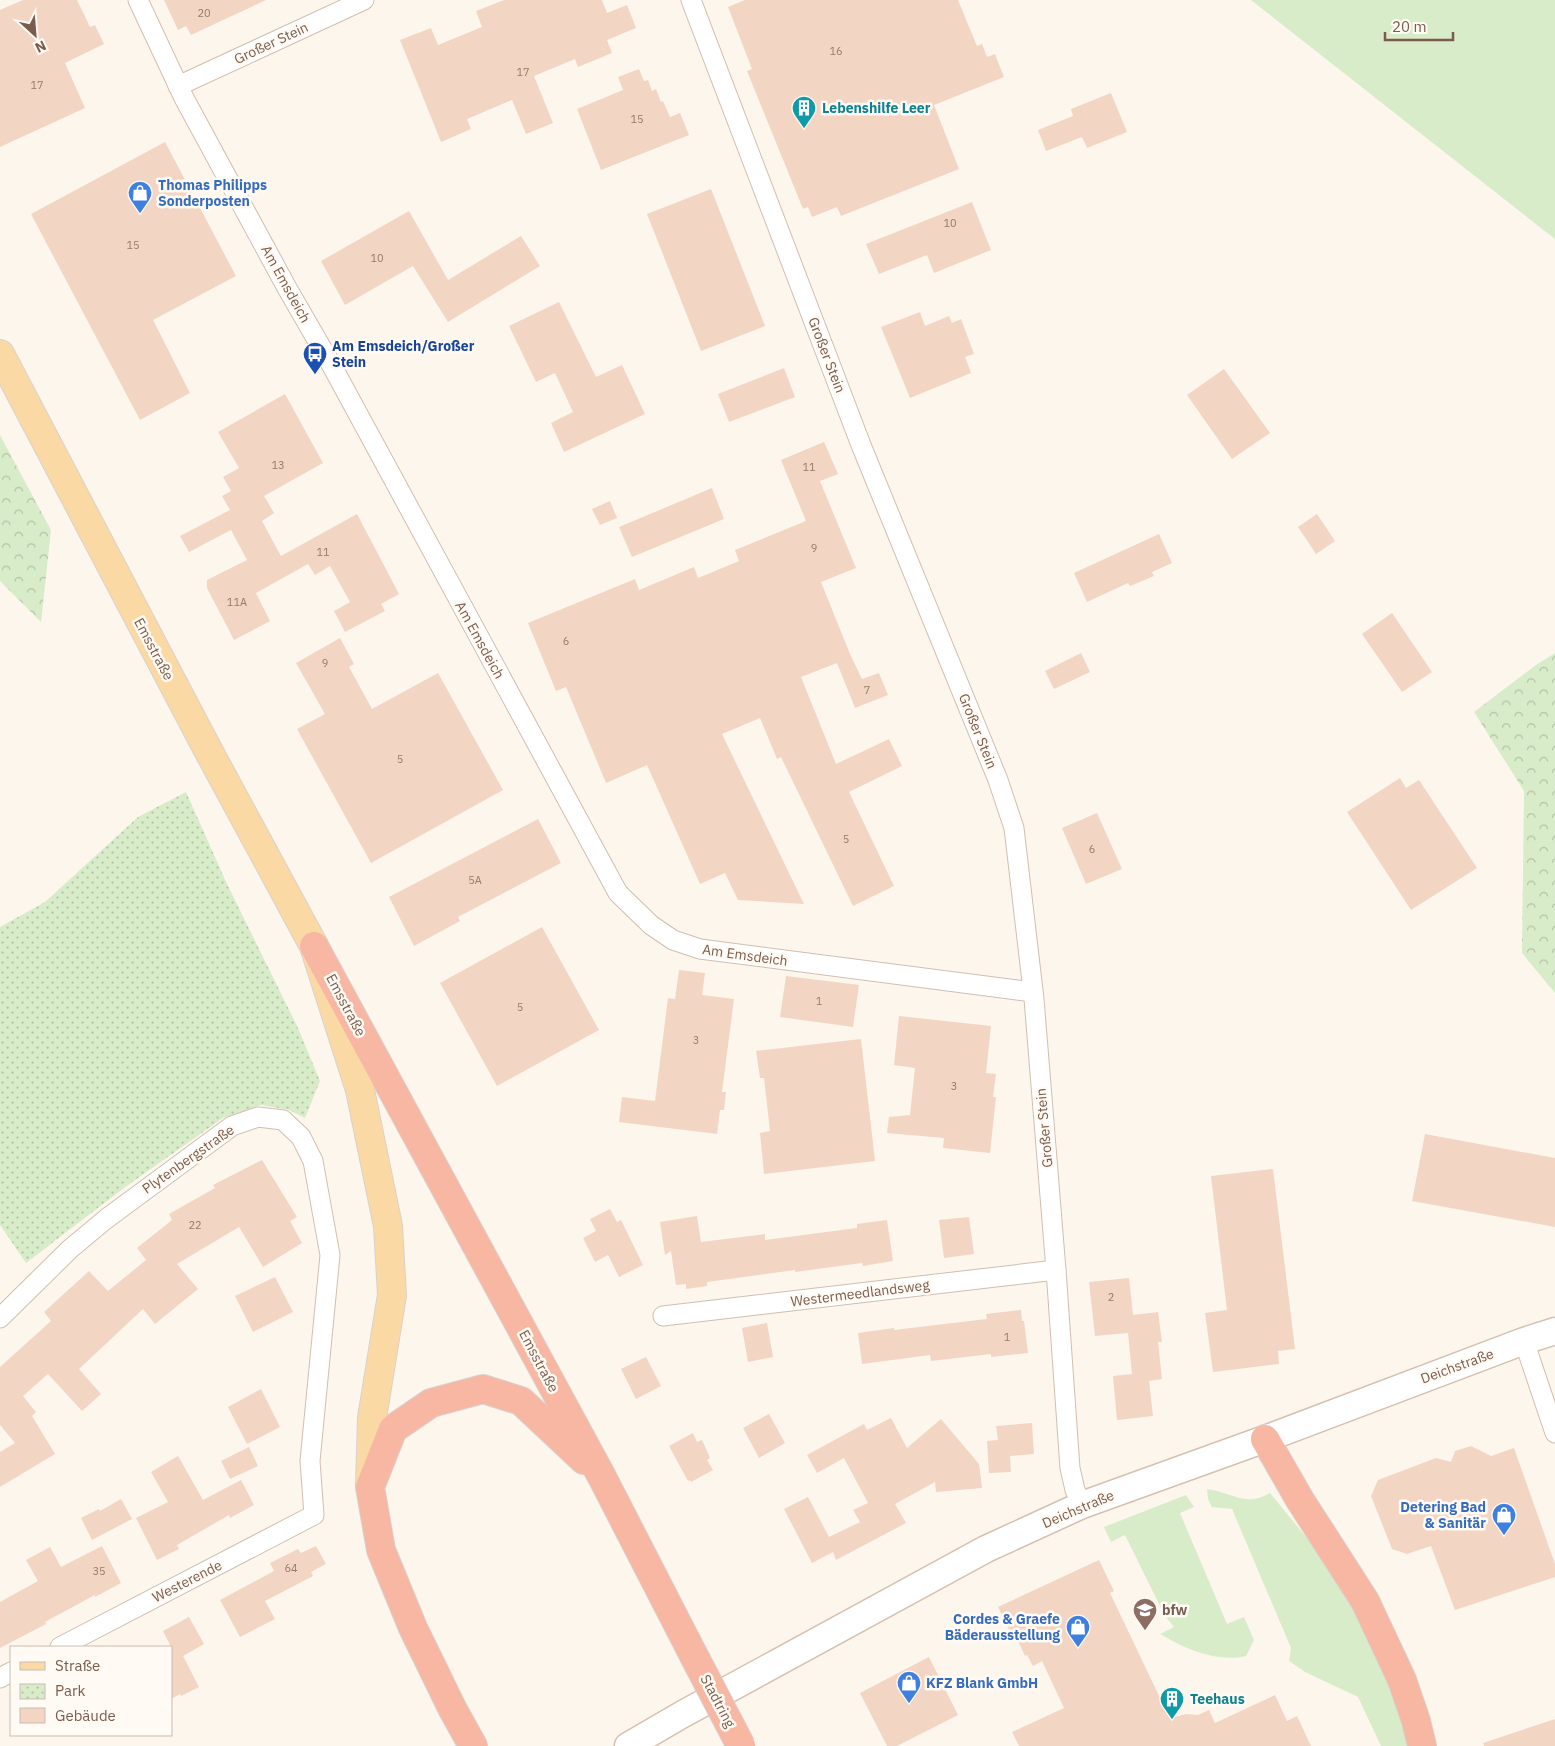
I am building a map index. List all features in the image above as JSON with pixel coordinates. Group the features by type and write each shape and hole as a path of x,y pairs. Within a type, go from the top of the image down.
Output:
{"highway":[{"name":"Emsstraße","path":"314,946 602,1476 694,1656"},
{"path":"473,1746 413,1628 381,1550 370,1487 394,1429 431,1403 483,1389 521,1401 602,1476"},
{"path":"1266,1439 1300,1500 1366,1600 1402,1680 1416,1721 1422,1746"},
{"name":"Stadtring","path":"694,1656 741,1746"}],"main road":[{"name":"Emsstraße","path":"0,354 208,750 314,946"},
{"path":"314,946 360,1090 388,1226 392,1295 372,1418 370,1487"},
{"name":"Deichstraße","path":"628,1746 691,1709 986,1549 1082,1505 1266,1439 1555,1331"}],"street":[{"name":"Am Emsdeich","path":"138,0 178,86 618,893 651,925 673,940 700,949 1033,992"},
{"name":"Großer Stein","path":"178,86 364,0"},
{"name":"Großer Stein","path":"691,0 861,445 998,780 1014,828 1033,992 1070,1468 1075,1490 1082,1505"},
{"name":"Plytenbergstraße","path":"0,1318 70,1249 106,1219 232,1126 258,1117 283,1120 301,1137 313,1161 330,1255 310,1461 314,1515"},
{"name":"Westermeedlandsweg","path":"663,1316 1056,1270"},
{"path":"1524,1341 1555,1433"},
{"name":"Westerende","path":"62,1646 314,1515"}],"green space":[{"path":"1251,0 1555,0 1555,239"},
{"path":"0,435 51,530 41,622 0,581"},
{"path":"1555,653 1555,993 1522,953 1524,791 1474,712"},
{"path":"186,792 227,884 298,1028 320,1081 305,1118 289,1110 261,1105 223,1118 124,1188 26,1263 0,1225 0,927 45,902 138,817"},
{"path":"1207,1489 1246,1499 1261,1497 1270,1493 1311,1543 1364,1626 1396,1688 1409,1746 1381,1746 1358,1697 1305,1672 1289,1661 1291,1648 1232,1509 1212,1507 1208,1499"},
{"path":"1186,1495 1194,1507 1180,1513 1227,1624 1244,1617 1254,1640 1246,1656 1224,1658 1212,1656 1180,1645 1160,1634 1174,1627 1165,1616 1125,1535 1111,1542 1104,1527"}],"building":[{"path":"23,0 77,0 90,27 95,25 104,44 65,63 85,108 0,147 0,10"},
{"path":"164,0 266,0 191,35 186,26 178,30"},
{"path":"504,0 602,0 607,13 627,5 636,28 607,40 612,53 578,67 575,59 534,76 553,123 526,134 512,100 467,119 471,129 441,142 400,40 431,28 438,45 482,27 476,11"},
{"path":"745,0 958,0 977,46 982,44 987,57 995,54 1004,77 934,105 959,169 841,216 837,207 812,217 808,207 803,209 747,71 752,69 728,7"},
{"path":"639,69 644,81 648,80 652,91 656,89 670,117 680,113 689,135 601,170 577,109 623,90 618,77"},
{"path":"1111,93 1127,132 1087,148 1082,137 1046,151 1038,130 1073,116 1071,109"},
{"path":"165,142 236,276 153,320 190,393 140,420 31,214"},
{"path":"711,189 765,326 701,351 647,214"},
{"path":"972,202 991,250 934,273 927,255 879,274 866,244"},
{"path":"409,211 448,280 521,236 540,266 448,322 413,266 345,305 321,261"},
{"path":"559,302 596,377 622,365 645,414 564,452 551,423 573,412 555,373 536,382 509,326"},
{"path":"920,312 925,326 949,316 952,323 961,319 974,354 965,357 971,373 910,398 881,327"},
{"path":"784,368 795,397 729,422 718,394"},
{"path":"1224,369 1270,433 1232,459 1187,395"},
{"path":"285,394 323,463 264,496 274,513 262,521 281,556 357,514 399,594 381,604 385,611 345,632 334,611 350,602 330,566 315,575 308,564 256,593 270,621 234,640 207,588 207,580 247,560 231,530 189,552 180,536 230,510 222,496 231,491 223,477 239,468 218,432"},
{"path":"824,442 838,474 820,481 856,568 821,582 862,679 879,673 888,695 855,708 837,663 801,677 836,764 889,739 902,766 849,792 894,886 853,906 781,757 777,759 760,718 722,734 804,904 738,900 725,873 700,884 647,765 606,783 566,687 556,691 528,623 635,579 639,590 694,567 698,578 739,561 735,550 806,521 781,460"},
{"path":"712,488 724,519 632,557 619,527"},
{"path":"610,501 617,518 600,525 592,509"},
{"path":"1317,514 1335,541 1316,554 1298,527"},
{"path":"1159,534 1172,563 1152,572 1154,576 1130,586 1128,583 1087,602 1074,573"},
{"path":"1392,613 1432,672 1402,692 1362,634"},
{"path":"340,638 354,664 349,667 372,709 438,673 503,790 371,863 297,729 325,714 296,663"},
{"path":"1081,653 1090,672 1054,689 1045,671"},
{"path":"1400,778 1406,788 1419,780 1477,868 1411,910 1347,812"},
{"path":"1097,813 1122,869 1086,884 1062,828"},
{"path":"538,819 561,863 458,917 460,921 414,946 389,897"},
{"path":"542,927 599,1030 497,1086 440,983"},
{"path":"679,970 705,973 702,995 734,999 722,1092 726,1092 724,1110 720,1110 717,1134 619,1122 622,1097 655,1101 668,998 675,999"},
{"path":"786,976 859,985 853,1027 780,1017"},
{"path":"899,1016 991,1026 986,1073 996,1074 993,1097 996,1097 990,1153 943,1148 944,1138 887,1133 889,1117 910,1115 915,1068 894,1065"},
{"path":"861,1039 875,1161 764,1174 760,1133 770,1131 764,1078 760,1078 756,1051"},
{"path":"1425,1134 1555,1158 1555,1227 1412,1201"},
{"path":"262,1160 297,1217 290,1221 302,1243 263,1267 239,1227 177,1264 198,1289 155,1324 143,1309 79,1369 101,1394 82,1411 48,1374 23,1396 36,1412 32,1416 55,1454 0,1487 0,1452 15,1443 0,1425 0,1367 51,1321 44,1312 89,1271 108,1291 146,1260 137,1248 172,1220 169,1214 215,1188 213,1185"},
{"path":"1273,1169 1295,1349 1278,1351 1279,1364 1213,1372 1205,1313 1227,1310 1211,1176"},
{"path":"610,1209 617,1222 621,1220 643,1265 619,1277 608,1255 595,1262 583,1238 596,1231 590,1219"},
{"path":"697,1216 701,1242 765,1234 765,1240 857,1228 857,1224 887,1220 893,1261 863,1266 862,1263 795,1272 795,1270 707,1282 707,1286 686,1289 686,1284 676,1285 671,1251 665,1255 660,1222"},
{"path":"969,1217 974,1254 944,1258 939,1220"},
{"path":"275,1277 293,1312 253,1332 235,1296"},
{"path":"1129,1278 1133,1315 1158,1312 1162,1342 1158,1342 1162,1379 1149,1381 1153,1416 1117,1420 1113,1376 1132,1374 1128,1333 1095,1336 1089,1282"},
{"path":"1021,1310 1028,1353 991,1357 991,1354 931,1361 930,1355 862,1364 858,1333 987,1319 986,1314"},
{"path":"767,1323 773,1357 748,1362 742,1328"},
{"path":"646,1357 661,1386 636,1399 621,1369"},
{"path":"261,1389 280,1427 247,1444 228,1407"},
{"path":"769,1414 785,1443 759,1458 743,1428"},
{"path":"891,1418 907,1448 941,1419 979,1464 982,1488 936,1492 935,1482 895,1504 906,1523 836,1560 833,1552 812,1563 784,1509 808,1497 829,1537 860,1522 853,1510 868,1503 844,1458 817,1473 807,1455 864,1424 867,1430"},
{"path":"1032,1423 1034,1454 1010,1456 1011,1472 989,1473 987,1441 998,1440 996,1426"},
{"path":"693,1433 697,1442 702,1440 710,1458 707,1460 713,1470 691,1482 690,1480 688,1481 669,1446"},
{"name":"Detering Bad & Sanitär","path":"1471,1446 1491,1456 1514,1448 1555,1564 1555,1577 1455,1610 1431,1546 1407,1554 1392,1549 1371,1496 1378,1480 1436,1458 1451,1462 1455,1451"},
{"path":"249,1447 258,1466 230,1479 221,1461"},
{"path":"178,1456 203,1500 241,1480 254,1505 230,1518 229,1515 177,1545 179,1549 157,1560 136,1518 168,1502 151,1472"},
{"path":"121,1499 132,1519 92,1540 81,1518 99,1509 100,1511"},
{"path":"102,1546 121,1583 95,1597 95,1595 0,1648 0,1602 38,1581 26,1560 50,1547 61,1567"},
{"path":"316,1546 326,1564 311,1572 313,1576 265,1601 275,1619 240,1637 220,1600 274,1571 270,1563 298,1549 301,1553"},
{"name":"Cordes & Graefe Bäderausstellung","path":"1099,1560 1114,1591 1110,1593 1171,1718 1186,1714 1198,1715 1209,1710 1215,1723 1275,1695 1287,1721 1297,1716 1311,1746 1019,1746 1012,1732 1064,1708 1042,1661 1033,1666 1027,1655 1025,1656 1017,1639 1014,1640 998,1607"},
{"path":"189,1617 204,1644 183,1656 199,1687 172,1698 172,1646 163,1631"},
{"name":"KFZ Blank GmbH","path":"929,1657 958,1715 897,1746 887,1746 860,1693"},
{"path":"1555,1719 1555,1746 1484,1746 1483,1743"}],"place":[{"name":"Lebenshilfe Leer","path":"804,129"},
{"name":"Thomas Philipps Sonderposten","path":"140,214"},
{"name":"Am Emsdeich/Großer Stein","path":"315,375"},
{"name":"Detering Bad & Sanitär","path":"1504,1536"},
{"name":"bfw","path":"1145,1631"},
{"name":"Cordes & Graefe Bäderausstellung","path":"1078,1648"},
{"name":"KFZ Blank GmbH","path":"909,1704"},
{"name":"Teehaus","path":"1172,1720"}]}
